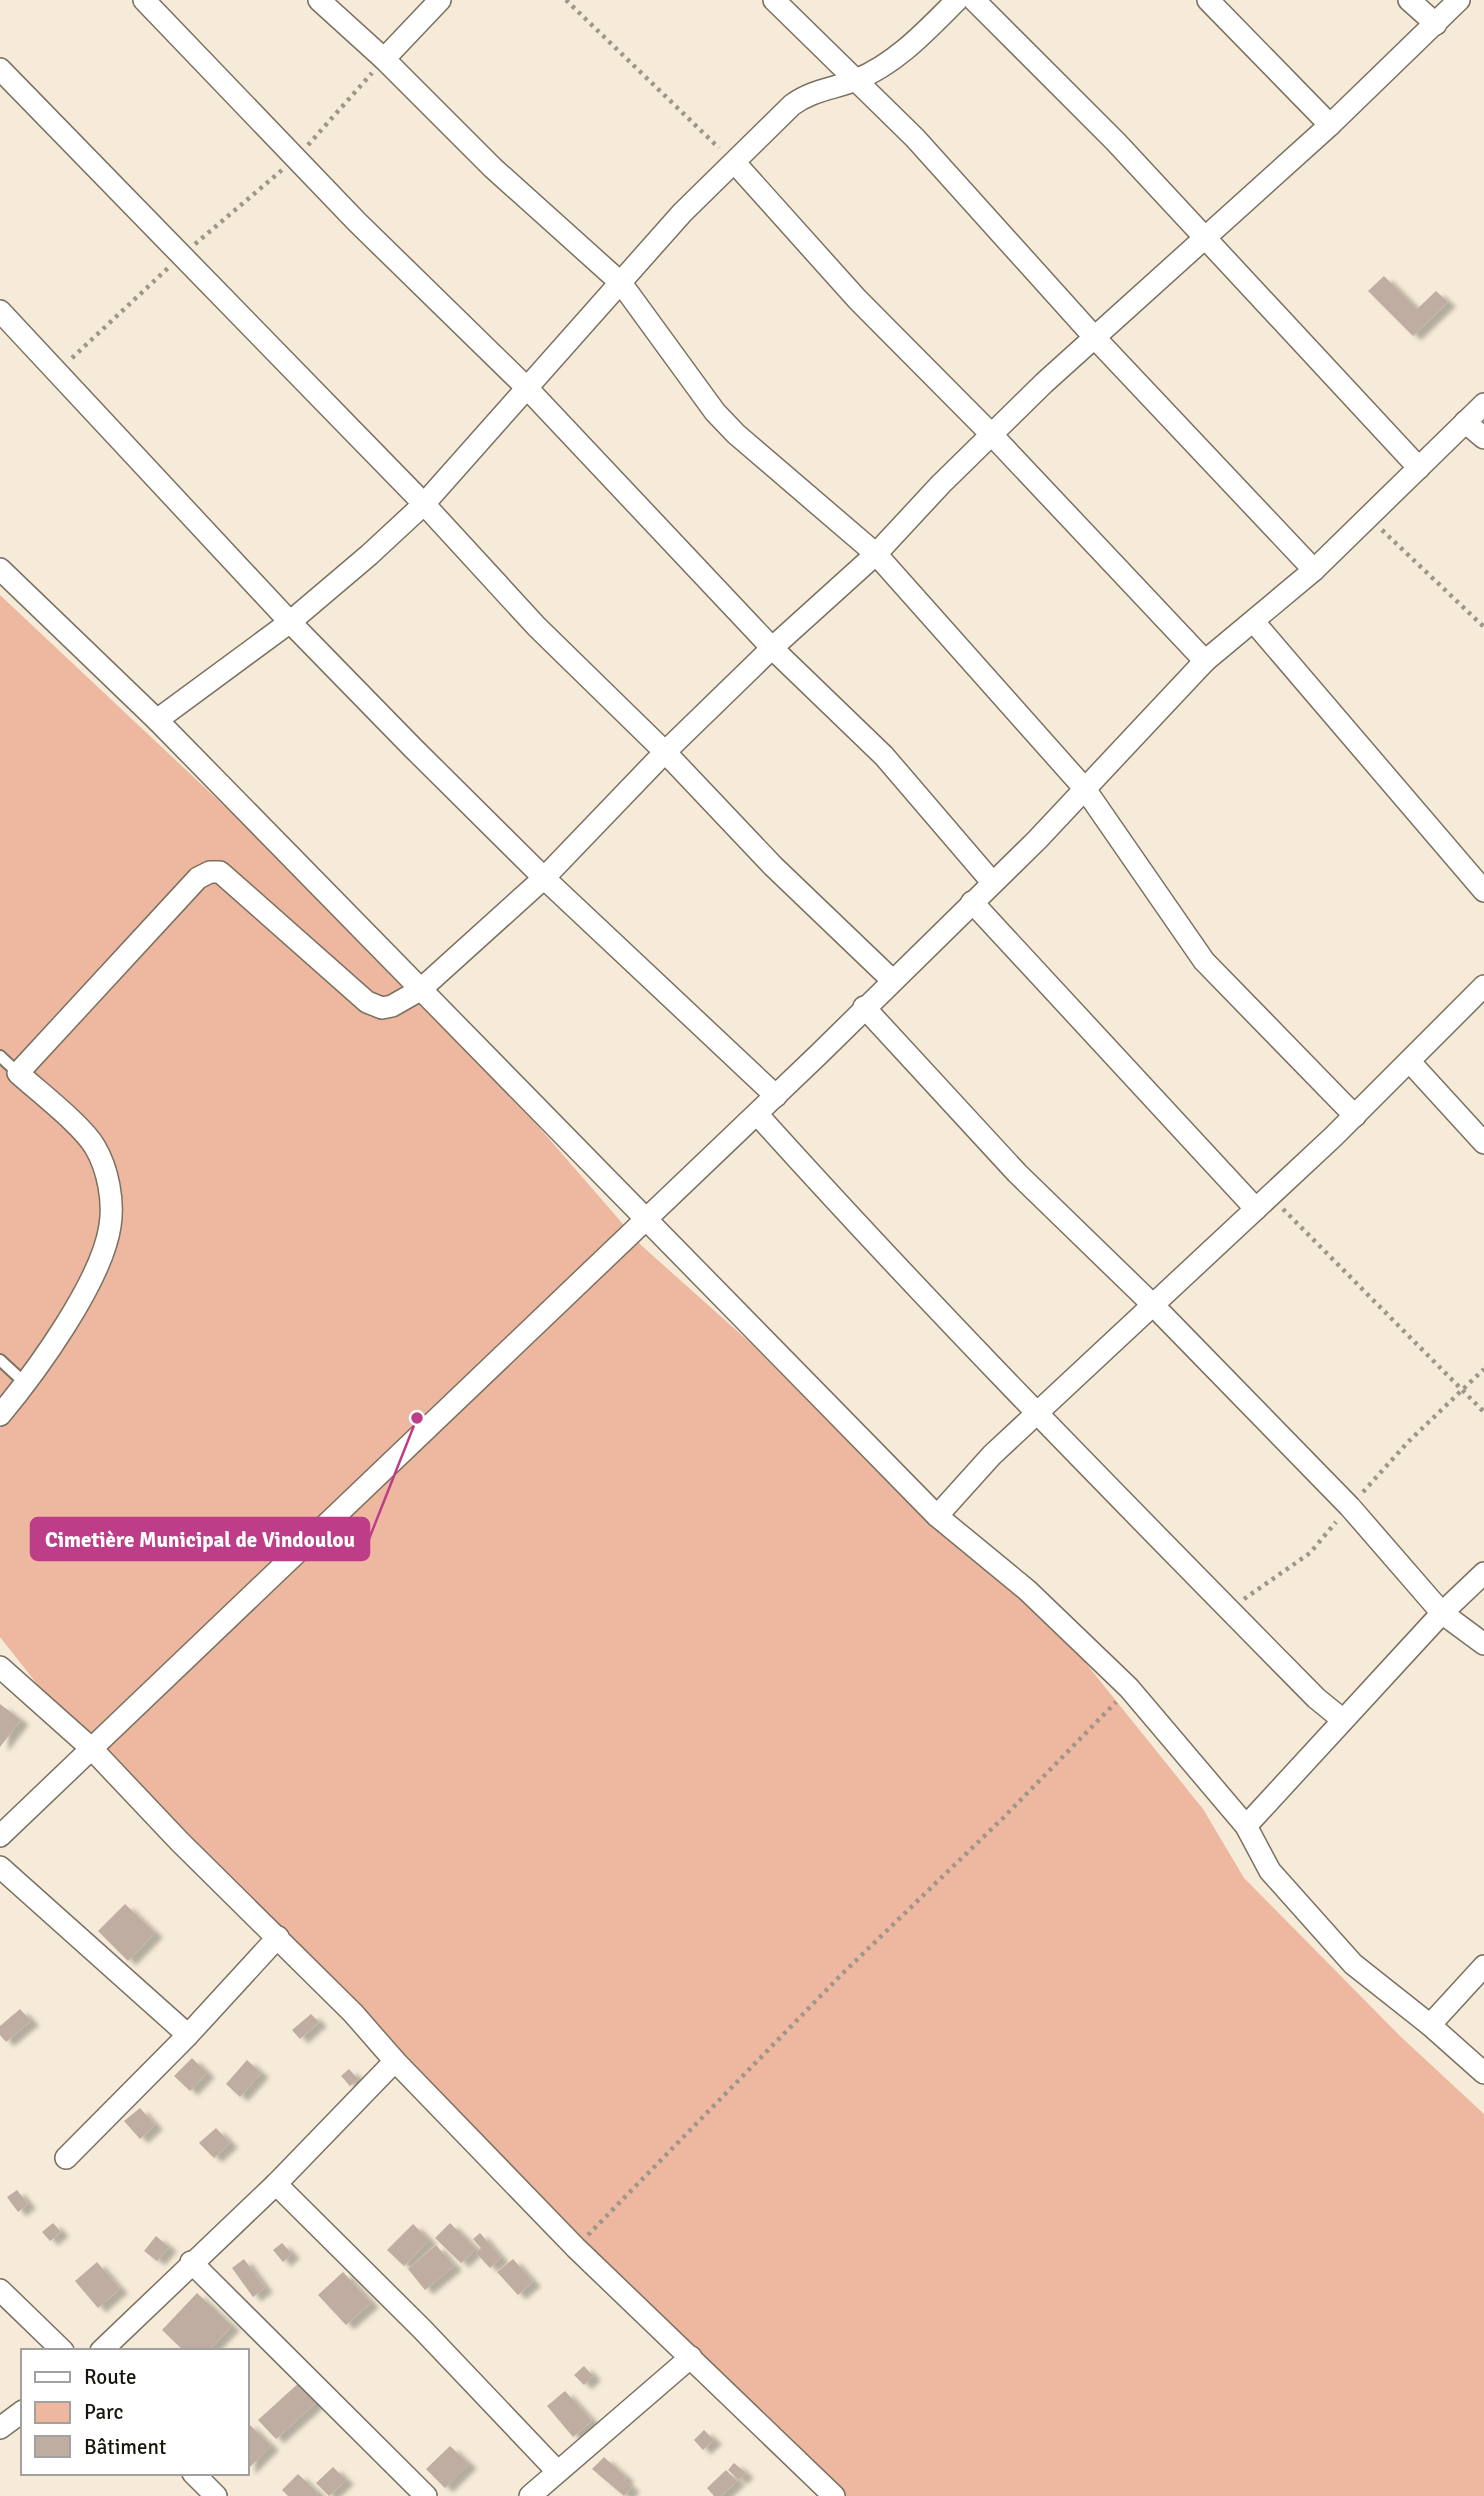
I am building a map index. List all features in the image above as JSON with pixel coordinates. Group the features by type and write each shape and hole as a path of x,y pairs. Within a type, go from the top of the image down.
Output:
{"street":[{"path":"144,0 296,159 527,388 772,648 884,756 992,883"},
{"path":"319,0 384,59 493,168 621,283 715,412 736,434 876,554 1085,789 1204,961 1355,1116"},
{"path":"384,59 440,0"},
{"path":"774,0 857,79 1096,339 1314,570"},
{"path":"156,720 290,622 424,504 682,213 808,93 857,79 905,52 957,0"},
{"path":"974,0 1206,238 1419,468"},
{"path":"1208,0 1330,125"},
{"path":"1409,0 1436,24"},
{"path":"0,1415 27,1384 88,1286 110,1227 110,1188 95,1147 18,1073 198,878 210,872 220,872 367,1002 382,1008 392,1006 420,990 544,878 665,752 772,648 876,554 1044,383 1096,339 1330,125 1459,0"},
{"path":"0,69 424,504 537,627 665,752 773,866 892,980"},
{"path":"735,163 857,299 992,435 1205,662"},
{"path":"0,311 58,370 290,622 544,878 776,1096"},
{"path":"0,1836 646,1217 776,1096 1085,789 1205,662 1314,570 1484,404"},
{"path":"1465,422 1484,438"},
{"path":"0,569 156,720 937,1516 1027,1590 1129,1689 1246,1826 1270,1871 1353,1964 1430,2025 1484,2073"},
{"path":"1254,622 1484,891"},
{"path":"972,902 1263,1203"},
{"path":"937,1516 992,1455 1355,1116 1484,986"},
{"path":"864,1007 1017,1173 1154,1306 1350,1507 1442,1613 1484,1644"},
{"path":"1410,1062 1484,1143"},
{"path":"757,1114 851,1219 1287,1668 1343,1720"},
{"path":"1246,1826 1442,1613 1484,1573"},
{"path":"0,1667 92,1749 180,1842 353,2013 395,2061 576,2248 834,2496"},
{"path":"0,1867 188,2035"},
{"path":"66,2158 188,2035 278,1937"},
{"path":"1430,2025 1484,1966"},
{"path":"103,2349 276,2183 395,2061"},
{"path":"276,2183 422,2329 556,2470"},
{"path":"191,2262 426,2496"},
{"path":"0,2290 61,2349"},
{"path":"530,2496 556,2470 691,2357"},
{"path":"0,2428 21,2412"},
{"path":"195,2475 216,2496"}],"lane":[{"path":"0,1056 18,1073"},
{"path":"0,1360 27,1384"}],"path":[{"path":"566,0 735,163"},
{"path":"58,370 183,254 296,159 384,59"},
{"path":"1368,517 1484,627"},
{"path":"1263,1203 1484,1412"},
{"path":"576,2248 842,1975 1003,1818 1129,1689"}],"green space":[{"path":"0,595 420,990 642,1246 1027,1590 1203,1809 1244,1878 1400,2036 1484,2114 1484,2496 841,2496 576,2248 78,1736 0,1637"}],"building":[{"path":"1384,276 1417,309 1436,291 1448,302 1413,336 1368,291"},
{"path":"0,1704 21,1720 0,1747"},
{"path":"125,1904 155,1933 128,1961 98,1931"},
{"path":"20,2009 31,2021 6,2042 0,2035 0,2026"},
{"path":"311,2014 319,2022 300,2039 292,2030"},
{"path":"192,2058 207,2073 190,2091 174,2076"},
{"path":"247,2060 261,2073 240,2097 226,2084"},
{"path":"349,2069 358,2079 350,2086 341,2076"},
{"path":"140,2108 155,2125 140,2139 124,2121"},
{"path":"216,2128 230,2143 214,2158 199,2143"},
{"path":"17,2190 28,2204 18,2212 7,2197"},
{"path":"53,2223 61,2232 50,2241 42,2232"},
{"path":"450,2223 476,2249 461,2263 435,2238"},
{"path":"413,2224 429,2240 404,2266 387,2250"},
{"path":"480,2233 501,2258 490,2268 476,2253 481,2248 473,2239"},
{"path":"156,2236 169,2247 157,2261 144,2251"},
{"path":"282,2243 292,2254 283,2262 273,2250"},
{"path":"436,2245 454,2266 425,2290 408,2269"},
{"path":"244,2259 265,2288 253,2297 232,2268"},
{"path":"513,2259 533,2282 518,2295 497,2272"},
{"path":"97,2262 120,2289 98,2308 75,2281"},
{"path":"343,2272 371,2303 346,2325 318,2295"},
{"path":"197,2293 232,2326 210,2349 182,2349 162,2330"},
{"path":"584,2366 593,2376 584,2385 574,2375"},
{"path":"301,2381 319,2400 276,2439 258,2420"},
{"path":"565,2391 592,2421 573,2437 547,2406"},
{"path":"248,2423 271,2446 248,2469"},
{"path":"704,2430 714,2440 703,2450 694,2440"},
{"path":"450,2446 469,2464 445,2488 426,2469"},
{"path":"604,2457 626,2477 624,2480 632,2488 624,2496 592,2469"},
{"path":"734,2463 746,2473 739,2480 728,2470"},
{"path":"333,2467 346,2480 329,2496 316,2483"},
{"path":"726,2470 737,2481 721,2496 714,2496 707,2488"},
{"path":"298,2474 318,2493 316,2496 288,2496 282,2490"}],"place":[{"name":"Cimetière Municipal de Vindoulou","path":"417,1418"}]}
